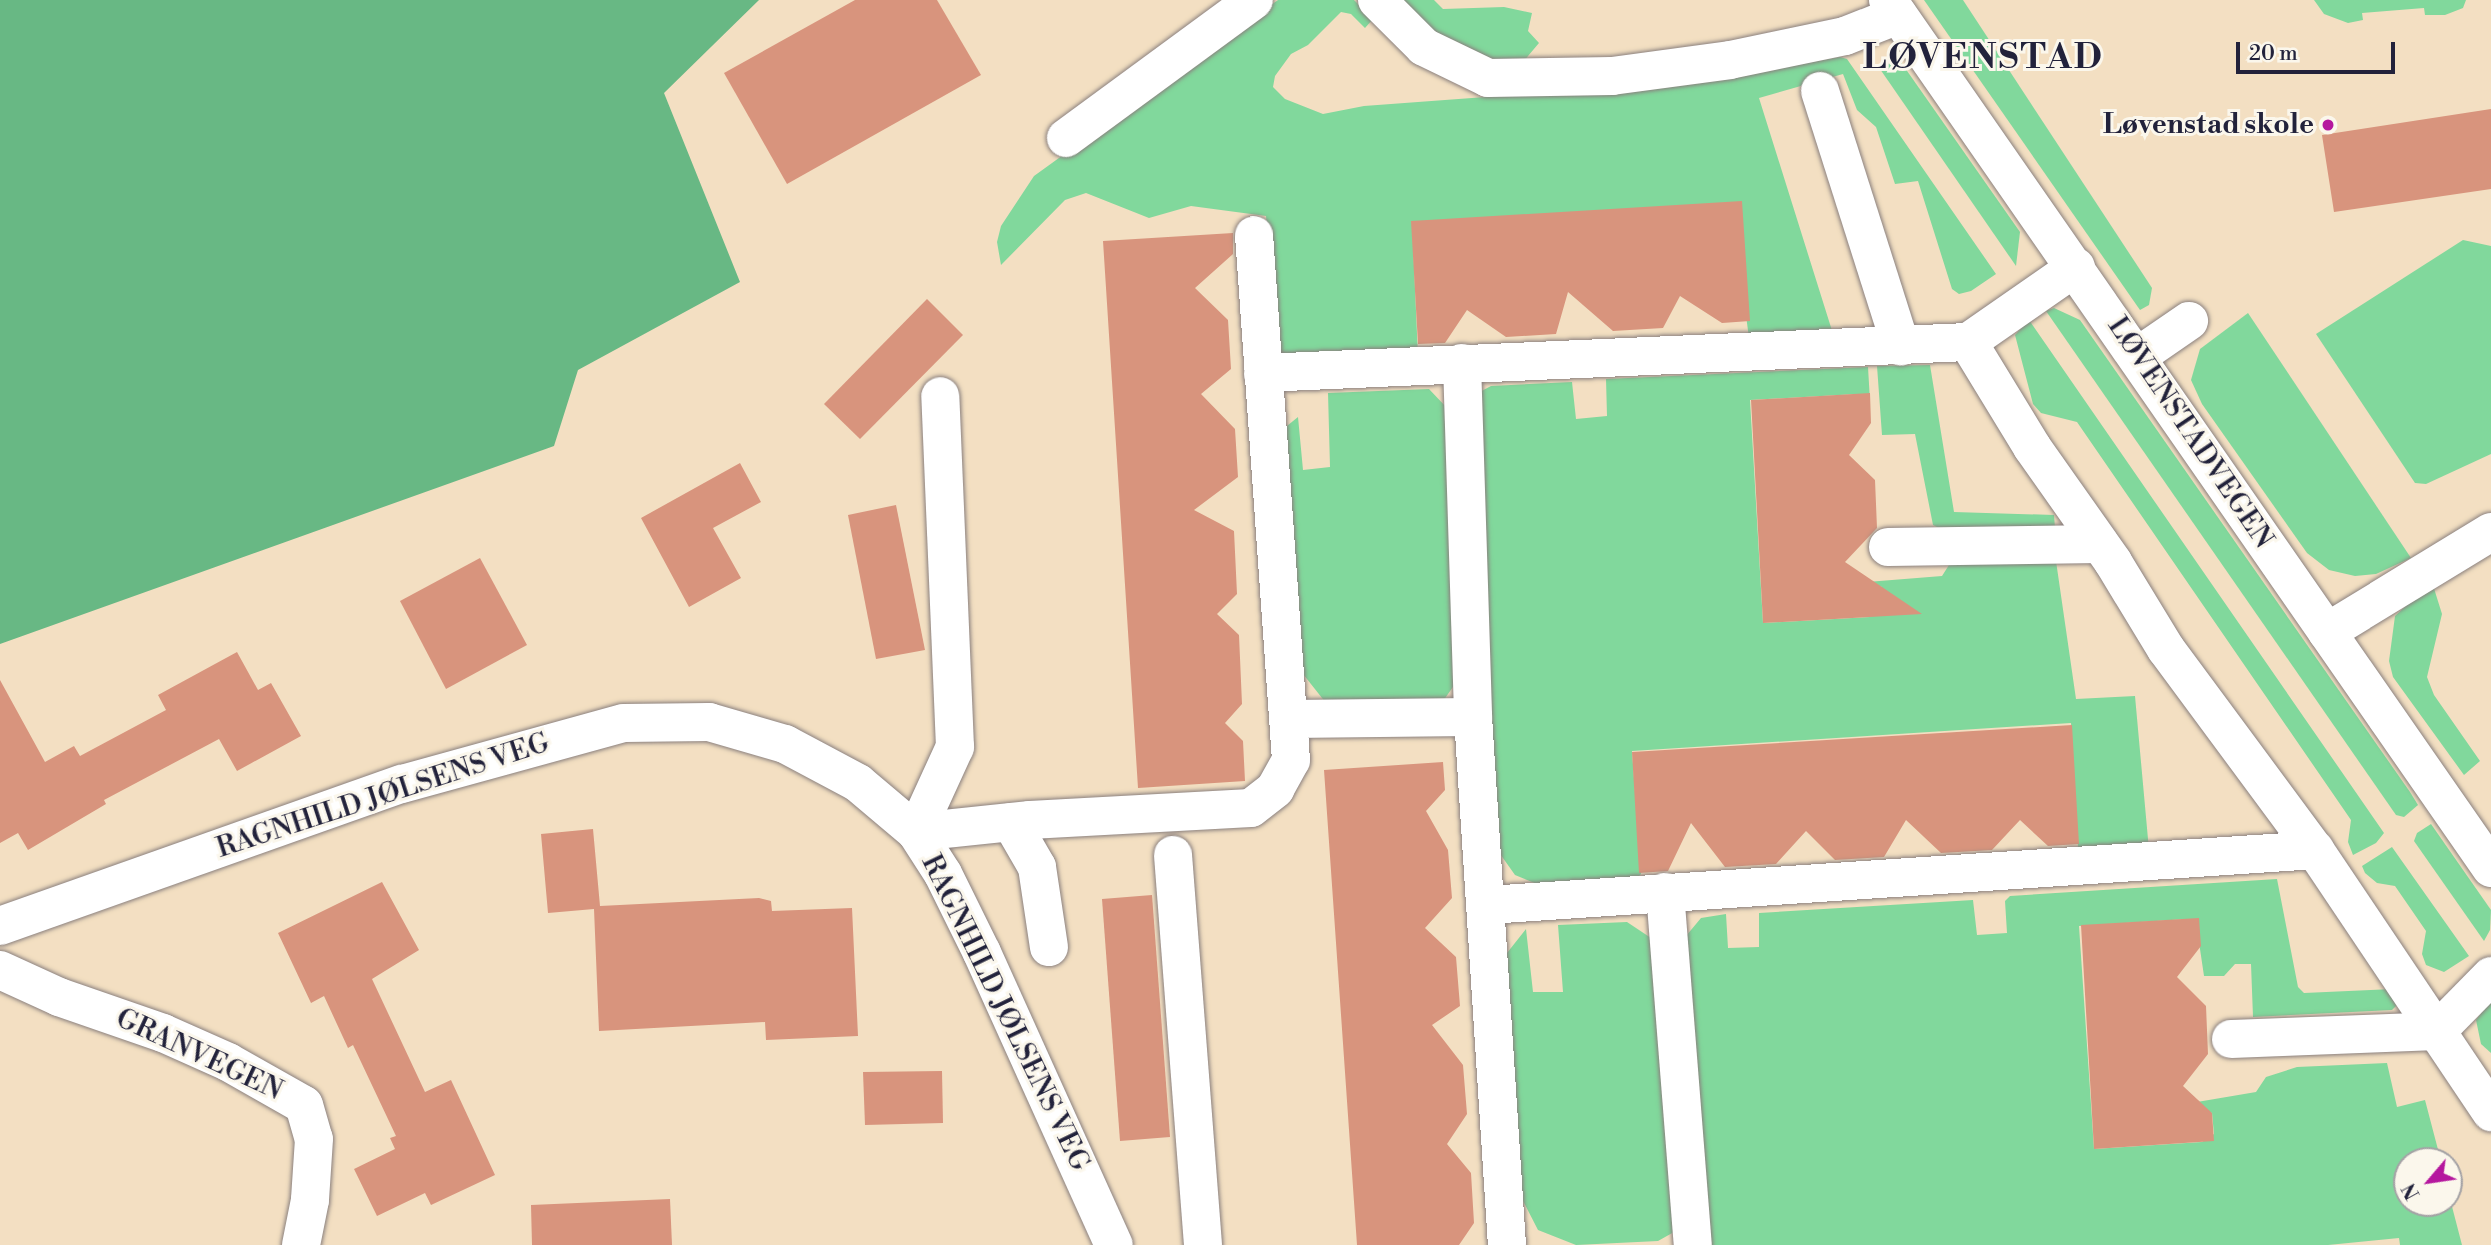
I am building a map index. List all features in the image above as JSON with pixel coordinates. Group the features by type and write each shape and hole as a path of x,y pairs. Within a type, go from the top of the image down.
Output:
{"street":[{"path":"1066,138 1254,0"},
{"path":"1377,0 1424,47 1488,78 1612,76 1730,60 1845,36 1893,8"},
{"name":"LØVENSTADVEGEN","path":"1893,8 2138,356 2491,868"},
{"path":"1820,92 1901,346"},
{"path":"916,832 1010,821 1251,808 1275,789 1291,760 1254,235"},
{"path":"1263,373 1968,342 2076,267"},
{"path":"2138,356 2189,321"},
{"path":"1968,342 2032,447 2101,544 2166,649 2315,850 2491,1112"},
{"path":"1462,363 1473,716 1488,905 1507,1245"},
{"path":"916,832 955,747 940,396"},
{"path":"2327,632 2491,532"},
{"path":"1888,547 2101,544"},
{"path":"1288,719 1473,716"},
{"name":"RAGNHILD JØLSENS VEG","path":"0,926 402,784 624,723 709,722 785,744 858,783 916,832 943,874 982,953 1114,1245"},
{"path":"1010,821 1037,867 1049,947"},
{"path":"1488,905 2315,850"},
{"path":"1173,855 1203,1245"},
{"path":"1665,892 1693,1245"},
{"name":"GRANVEGEN","path":"0,970 59,997 163,1033 228,1062 304,1105 314,1139 301,1245"},
{"path":"2231,1039 2437,1031 2491,976"}],"green space":[{"path":"0,0 759,0 664,93 740,282 578,370 554,446 0,644"},
{"path":"1278,0 1354,0 1373,19 1365,28 1351,14 1341,12 1308,45 1291,54 1275,76 1273,87 1285,99 1323,114 1364,106 1705,81 1840,57 1847,59 1996,274 1971,291 1959,294 1952,289 1918,181 1895,184 1876,127 1857,110 1843,74 1759,98 1834,337 1749,338 1745,308 1412,221 1418,356 1291,366 1275,344 1266,216 1191,206 1149,218 1086,193 1065,200 1001,265 997,242 1001,226 1034,176"},
{"path":"1392,0 1434,0 1443,9 1504,7 1532,13 1528,31 1539,43 1523,62 1486,64 1461,55"},
{"path":"1924,0 1963,0 2152,288 2149,305 2140,310"},
{"path":"2314,0 2466,0 2463,8 2445,15 2425,15 2424,8 2362,13 2363,20 2348,23 2324,14"},
{"path":"1898,58 2020,232 2016,266 1880,69"},
{"path":"2463,240 2491,246 2491,454 2426,484 2415,483 2316,334"},
{"path":"2054,308 2080,320 2410,792 2418,805 2404,817 2396,815 2046,311"},
{"path":"2248,313 2411,558 2376,574 2355,576 2329,570 2307,553 2202,404 2191,380 2200,349"},
{"path":"2029,320 2384,833 2376,843 2353,855 2348,842 2351,820 2077,422 2041,413 2033,404 2015,335"},
{"path":"1930,365 1954,512 2054,515 2055,528 1943,530 1933,525 1915,434 1882,435 1877,366"},
{"path":"1868,367 1870,401 1857,394 1750,400 1763,623 1870,617 1882,587 1867,582 1942,576 1949,565 2056,561 2076,699 2135,696 2149,850 2078,848 2071,723 1632,751 1641,874 1634,881 1542,886 1515,875 1498,851 1474,395 1491,386 1572,382 1576,419 1607,416 1606,379"},
{"path":"1429,389 1447,408 1455,684 1441,704 1326,703 1303,674 1282,430 1298,417 1303,470 1330,467 1328,393"},
{"path":"2432,582 2442,614 2427,677 2434,695 2480,761 2464,775 2393,677 2389,661 2395,616"},
{"path":"2431,824 2491,910 2490,930 2484,941 2414,841 2417,833"},
{"path":"2392,847 2469,956 2444,972 2426,965 2422,954 2426,931 2395,886 2377,883 2365,873 2362,866"},
{"path":"2277,879 2298,987 2304,993 2393,989 2396,1006 2392,1010 2253,1017 2251,964 2235,964 2224,976 2204,976 2196,922 2187,919 2079,926 2094,1149 2202,1142 2214,1134 2212,1113 2198,1109 2197,1102 2256,1092 2266,1077 2297,1067 2387,1063 2397,1107 2425,1100 2437,1147 2393,1147 2393,1217 2455,1217 2462,1245 2400,1245 2399,1238 2328,1245 1707,1245 1686,936 1701,918 1726,914 1728,948 1759,947 1759,913 1973,900 1977,935 2007,933 2005,901 2010,896"},
{"path":"1627,922 1651,938 1674,1232 1658,1241 1576,1245 1538,1230 1521,1197 1507,953 1526,929 1533,992 1563,992 1558,925"},
{"path":"2491,1000 2491,1053 2481,1044 2476,1020"}],"building":[{"path":"855,0 937,0 981,75 787,184 724,73"},
{"path":"2491,109 2491,189 2334,212 2322,135"},
{"path":"1742,201 1750,321 1722,323 1680,296 1663,328 1613,331 1568,292 1556,334 1506,337 1467,310 1445,343 1418,344 1411,221"},
{"path":"1233,233 1233,254 1195,288 1228,320 1231,369 1201,394 1235,429 1238,477 1194,510 1234,531 1237,594 1217,614 1239,635 1242,704 1225,723 1243,741 1245,781 1138,788 1103,241"},
{"path":"927,299 963,335 860,439 824,404"},
{"path":"1870,393 1871,423 1849,455 1875,480 1877,528 1845,562 1922,614 1763,623 1751,400"},
{"path":"740,463 761,502 713,528 741,578 689,607 641,518"},
{"path":"896,505 925,650 876,659 848,515"},
{"path":"480,558 527,645 446,689 400,601"},
{"path":"237,652 258,690 271,683 301,736 237,771 219,739 104,800 106,804 28,850 18,833 0,843 0,680 45,762 74,746 80,756 166,710 158,695"},
{"path":"2072,725 2079,844 2048,846 2020,820 1992,850 1941,853 1906,820 1884,857 1835,860 1806,831 1776,864 1725,867 1691,823 1668,871 1639,873 1632,752"},
{"path":"1443,762 1445,790 1426,811 1448,850 1452,898 1425,928 1456,957 1460,1006 1432,1025 1463,1065 1467,1114 1447,1144 1471,1173 1474,1223 1459,1245 1357,1245 1324,770"},
{"path":"593,829 600,906 759,898 771,901 772,911 852,908 858,1036 766,1040 765,1022 599,1031 594,909 548,913 541,834"},
{"path":"382,882 419,950 372,979 425,1092 451,1080 495,1175 431,1205 425,1193 377,1216 354,1169 395,1149 390,1138 396,1136 353,1045 348,1048 324,996 311,1003 278,933"},
{"path":"1152,895 1170,1137 1120,1141 1102,899"},
{"path":"2199,918 2201,946 2177,977 2206,1006 2208,1054 2183,1086 2212,1113 2214,1141 2094,1149 2081,925"},
{"path":"942,1071 943,1123 865,1125 863,1072"},
{"path":"670,1199 672,1245 532,1245 531,1205"}],"place":[{"name":"Løvenstad skole","path":"2328,125"}],"district":[{"name":"LØVENSTAD","path":"1983,58"}]}
